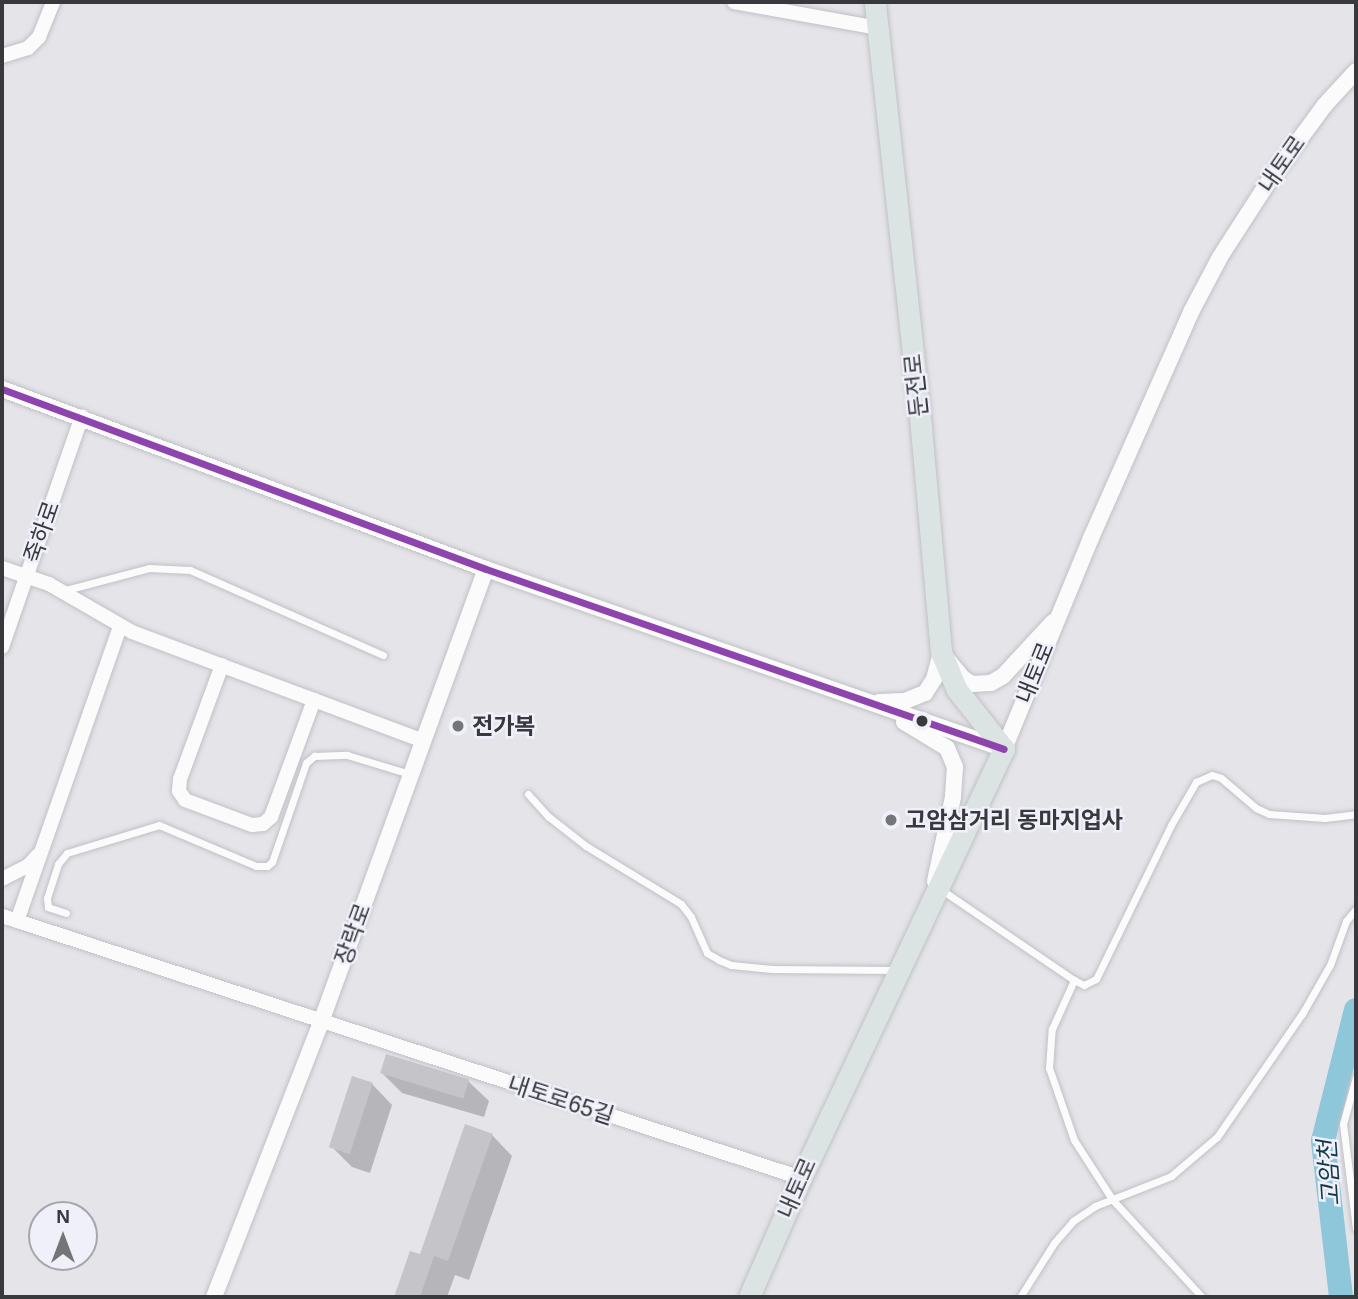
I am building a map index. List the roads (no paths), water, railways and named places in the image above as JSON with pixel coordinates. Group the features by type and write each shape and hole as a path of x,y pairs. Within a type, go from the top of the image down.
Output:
{"main road":[{"name":"둔전로","path":"875,2 920,427 940,652 957,690 1004,749"},
{"name":"내토로","path":"749,1297 801,1178 1004,749"}],"street":[{"path":"2,56 28,48 38,37 53,2"},
{"path":"734,2 878,28"},
{"name":"내토로","path":"1004,749 1059,615 1191,312 1214,268 1277,170 1324,106 1356,71"},
{"path":"2,389 82,416 486,569 1004,749"},
{"name":"죽하로","path":"2,647 82,416"},
{"path":"2,568 62,591 120,626 423,741"},
{"name":"장락로","path":"220,1294 486,569"},
{"path":"940,652 964,680 972,684 991,683 1003,676 1059,615"},
{"path":"17,921 120,626"},
{"path":"869,702 905,701 925,693 934,679 940,652"},
{"path":"222,666 180,779 179,791 185,800 252,825 263,824 271,817 314,700"},
{"path":"869,702 939,742 952,755 955,766 953,797 934,896"},
{"path":"2,879 29,865 41,852"},
{"name":"내토로65길","path":"2,916 801,1178"}],"lane":[{"path":"62,591 149,568 190,570 383,655"},
{"path":"65,913 48,906 47,898 58,864 67,853 159,825 257,866 267,866 272,862 306,763 314,756 347,755 411,775"},
{"path":"934,896 1084,985 1096,979 1171,825 1196,782 1203,777 1221,778 1256,808 1269,814 1325,818 1356,814"},
{"path":"528,794 549,817 586,846 681,904 691,917 707,953 719,960 731,965 772,969 900,970"},
{"path":"1020,1297 1065,1229 1085,1211 1171,1176 1201,1154 1217,1137 1302,1014 1330,965 1346,922 1356,909"},
{"path":"1073,980 1052,1029 1049,1068 1073,1140 1112,1199 1202,1297"},
{"path":"1356,1077 1343,1124 1356,1228"}],"waterway":[{"name":"고암천","path":"1341,1297 1323,1141 1356,1010"}],"place":[{"name":"전가복","path":"458,726"},
{"name":"고암삼거리 동마지업사","path":"891,820"}]}
